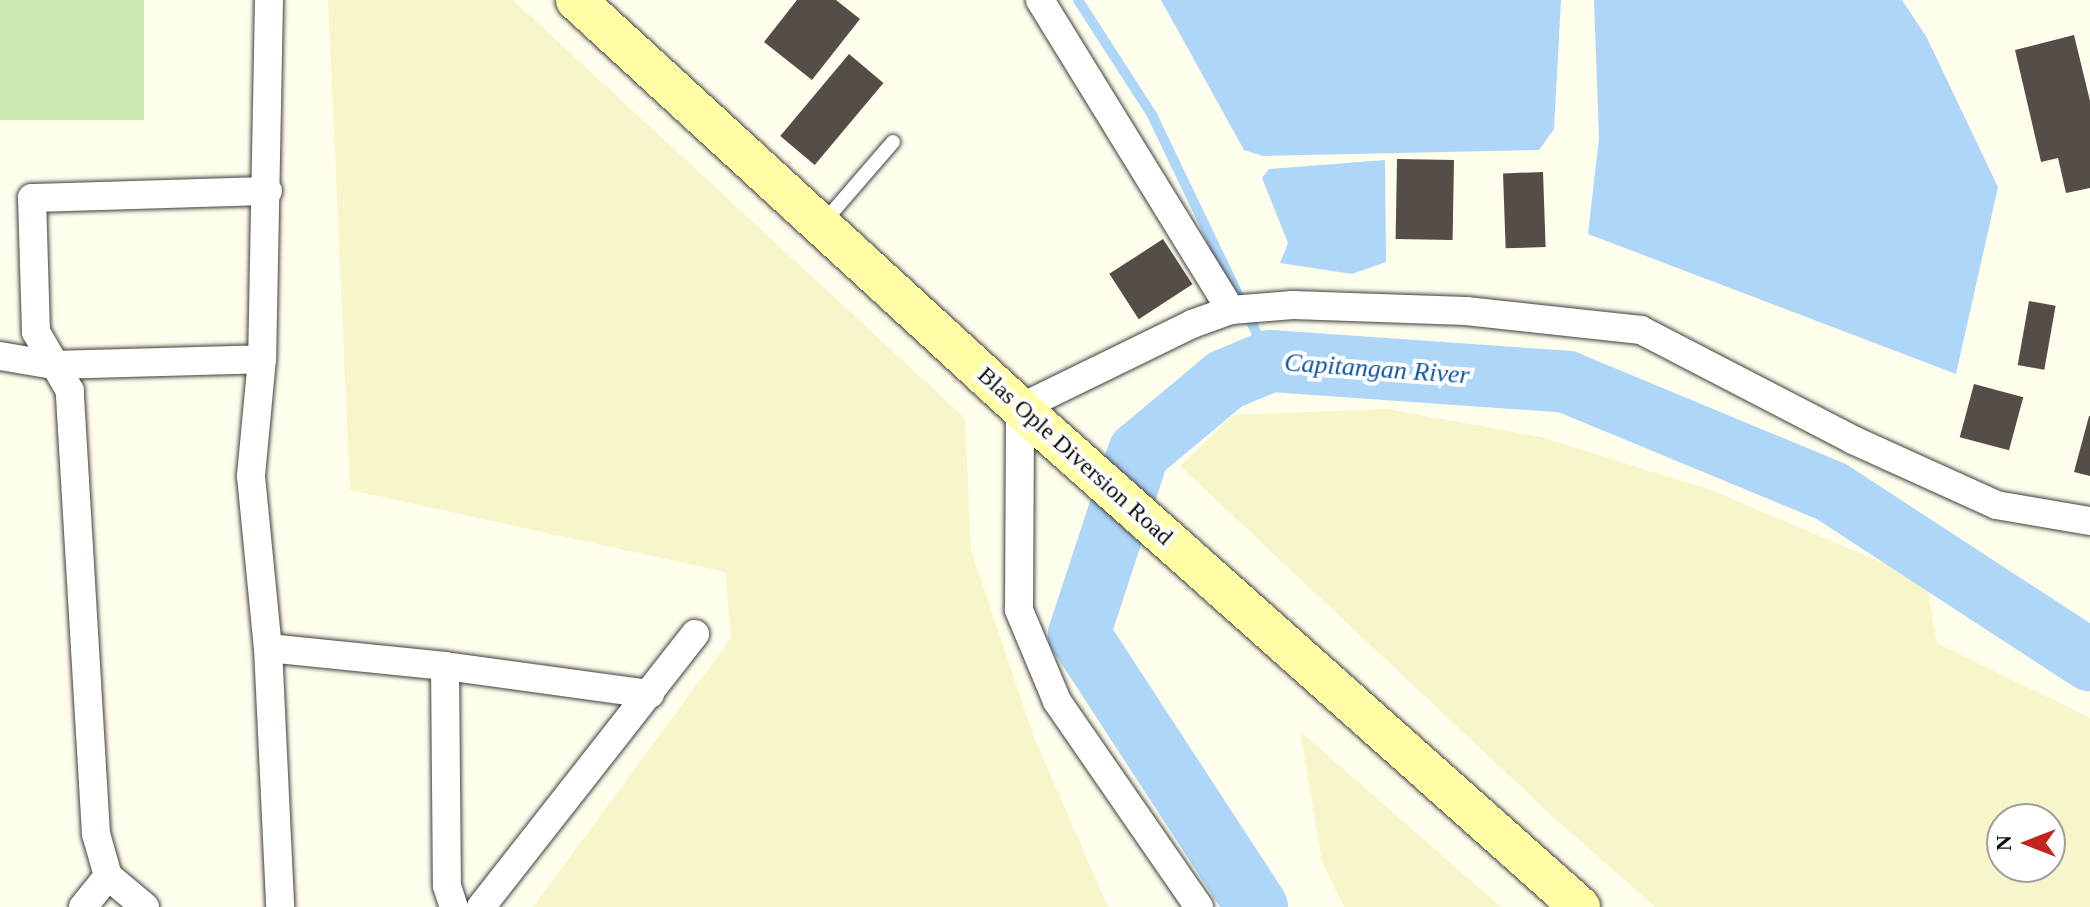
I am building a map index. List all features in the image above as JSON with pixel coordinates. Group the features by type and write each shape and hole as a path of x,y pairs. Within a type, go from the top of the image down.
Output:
{"main road":[{"name":"Blas Ople Diversion Road","path":"576,0 1134,509 1580,907"}],"street":[{"path":"269,0 268,191 262,359 251,476 268,648 280,907"},
{"path":"1040,0 1237,309"},
{"path":"145,907 108,876 96,834 70,391 36,332 32,198 268,191"},
{"path":"1199,907 1057,701 1019,610 1030,415 1192,324 1237,309 1293,305 1466,311 1641,330 1853,440 1996,505 2090,521"},
{"path":"0,356 53,365 262,359"},
{"path":"481,907 695,634"},
{"path":"268,648 445,666 650,694"},
{"path":"445,666 447,886 454,907"},
{"path":"83,907 108,876"}],"lane":[{"path":"821,225 893,142"}],"green space":[{"path":"0,0 144,0 144,120 0,120"},
{"path":"328,0 513,0 965,418 971,550 1034,737 1108,907 533,907 731,638 725,572 350,490"},
{"path":"1387,409 1541,437 1711,490 1926,581 1937,643 2090,718 2090,907 1655,907 1553,817 1180,466 1234,415"},
{"path":"1300,731 1501,907 1344,907 1322,862"}],"water":[{"path":"1161,0 1561,0 1554,129 1539,150 1263,156 1244,150"},
{"path":"1594,0 1902,0 1926,36 1998,187 1956,374 1588,234 1599,138"},
{"path":"1385,160 1386,262 1352,274 1280,263 1288,243 1262,178 1269,169"}],"building":[{"path":"797,0 836,0 860,19 812,80 764,42"},
{"path":"2074,35 2090,101 2090,188 2066,193 2058,158 2041,162 2015,50"},
{"path":"849,54 883,83 815,165 780,136"},
{"path":"1397,159 1454,160 1453,240 1396,239"},
{"path":"1543,172 1546,247 1506,248 1503,173"},
{"path":"1163,239 1192,284 1139,319 1109,274"},
{"path":"2029,301 2056,306 2044,370 2018,365"},
{"path":"1974,384 2023,397 2009,450 1960,437"},
{"path":"2090,416 2090,476 2074,472"}],"waterway":[{"path":"1078,0 1152,115 1270,361"},
{"name":"Capitangan River","path":"1257,907 1079,634 1139,452 1225,380 1270,361 1567,382 1832,492 2090,660"}]}
